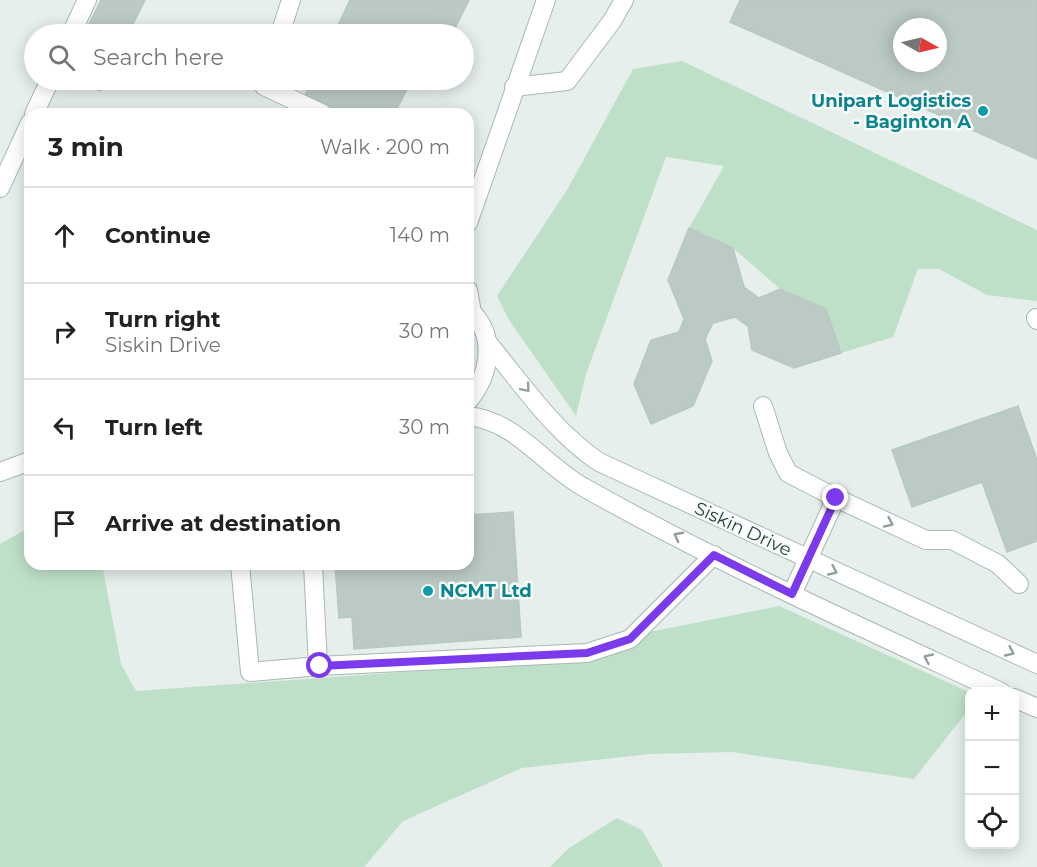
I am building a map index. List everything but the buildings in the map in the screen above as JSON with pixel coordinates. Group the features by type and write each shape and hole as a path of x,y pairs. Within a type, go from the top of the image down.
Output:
{"street":[{"path":"76,24 87,0"},
{"path":"283,24 291,0"},
{"path":"474,205 546,0"},
{"path":"514,87 567,81 612,21 624,0"},
{"path":"37,108 45,90"},
{"path":"272,90 310,108"},
{"path":"0,188 24,136"},
{"name":"Siskin Drive","path":"474,318 488,343 561,429 581,450 599,462 1037,664"},
{"path":"474,394 480,387 487,366 488,343"},
{"path":"763,406 778,453 788,473 926,540 952,540 998,564 1019,584"},
{"name":"Siskin Drive","path":"474,417 487,418 506,426 556,469 585,488 792,594 990,687"},
{"path":"0,472 24,463"},
{"path":"792,594 836,498"},
{"path":"241,570 250,672 320,666 587,653 630,639 714,555"},
{"path":"313,570 318,666 320,666"},
{"path":"1019,700 1037,708"}],"green space":[{"path":"682,61 1037,230 1037,301 987,295 939,269 918,269 893,337 841,353 826,309 780,289 733,248 689,228 724,166 666,157 586,374 576,416 509,320 497,296 567,190 633,69"},
{"path":"24,530 24,570 103,570 121,664 136,691 476,667 779,606 965,690 965,714 914,779 732,752 650,754 522,768 403,821 364,867 0,867 0,544"},
{"path":"617,818 642,830 663,867 550,867 569,848"}],"place":[{"name":"Unipart Logistics - Baginton A","path":"983,111"},
{"name":"NCMT Ltd","path":"428,591"}],"route":[{"path":"320,666 587,653 630,639 714,555 792,594 836,498"}]}
